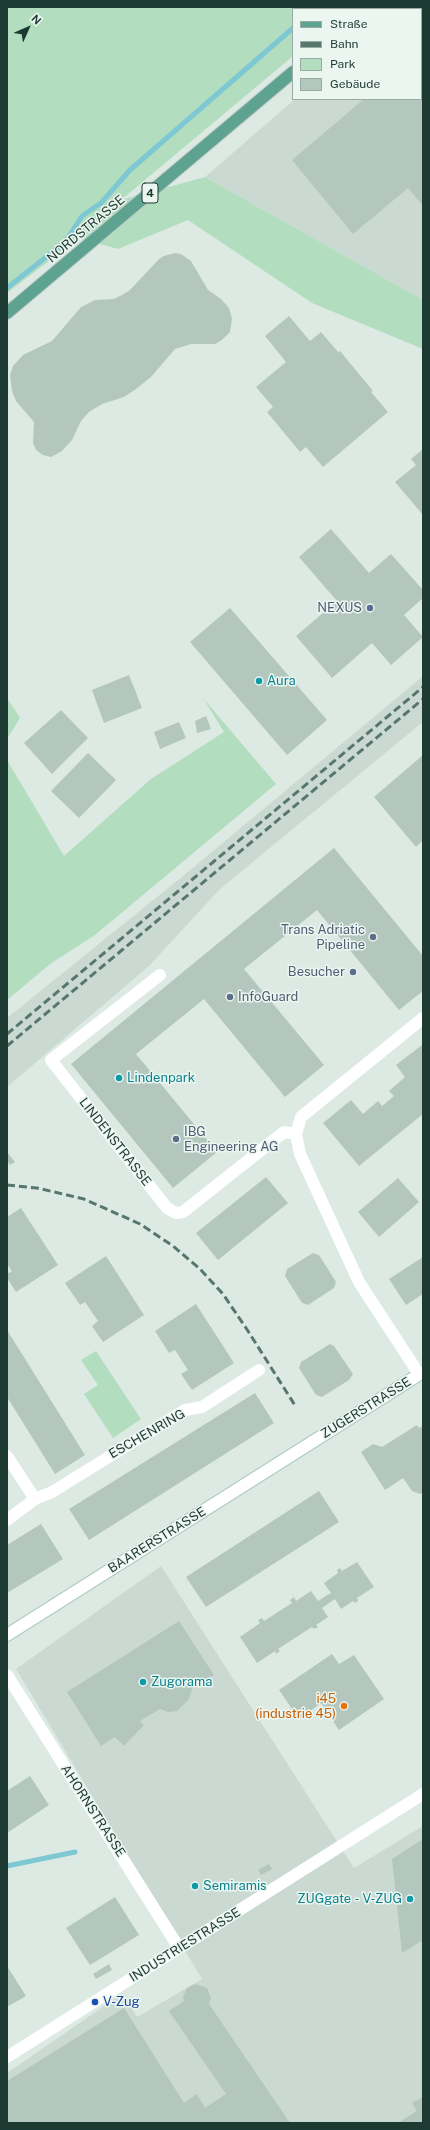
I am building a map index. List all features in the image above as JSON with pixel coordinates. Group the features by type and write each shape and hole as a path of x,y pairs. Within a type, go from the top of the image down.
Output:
{"main road":[{"name":"NORDSTRASSE","path":"7,313 292,73"}],"street":[{"name":"LINDENSTRASSE","path":"160,974 51,1060 167,1208 176,1213 183,1212 284,1132 296,1134"},
{"path":"421,1373 359,1282 300,1154 296,1134 301,1116 423,1018"},
{"name":"ESCHENRING","path":"7,1520 35,1499 52,1492 185,1410 202,1407 259,1370"},
{"name":"ZUGERSTRASSE","path":"308,1445 421,1373"},
{"name":"BAARERSTRASSE","path":"7,1635 308,1445"},
{"path":"7,1456 35,1499"},
{"name":"AHORNSTRASSE","path":"7,1675 179,1948"},
{"name":"INDUSTRIESTRASSE","path":"7,2056 423,1794"}],"shaded area":[{"path":"423,7 423,300 205,177 294,100 422,100 422,8 400,8"},
{"path":"423,676 423,722 220,889 149,966 7,1087 7,1018 183,876"},
{"path":"161,1566 354,1868 423,1826 423,2123 7,2123 7,2073 123,1993 137,2017 202,1979 16,1669"}],"green space":[{"path":"7,7 351,7 292,8 292,57 121,200 205,177 423,300 423,349 312,303 188,220 118,249 79,238 7,293"},
{"path":"7,698 20,718 7,739"},
{"path":"203,698 276,784 95,935 50,964 7,1000 7,760 64,856 151,779 224,732"},
{"path":"96,1351 141,1419 113,1438 84,1394 98,1385 81,1360"}],"building":[{"path":"423,49 423,206 408,188 353,234 292,160 363,100 422,100"},
{"path":"175,253 181,254 191,261 208,290 221,299 229,308 232,319 230,332 222,340 215,344 191,344 175,349 151,377 136,389 124,397 102,404 89,412 81,421 72,440 62,451 51,457 43,455 36,450 33,443 34,422 16,401 12,391 10,375 13,366 23,355 52,341 81,307 95,300 114,299 122,295 130,290 159,259"},
{"path":"289,316 310,341 321,332 338,352 340,351 388,412 323,467 306,447 300,452 267,412 273,407 256,387 286,362 265,336"},
{"path":"423,449 423,515 395,482 416,465 411,459"},
{"name":"NEXUS","path":"331,529 369,573 391,554 423,590 423,598 404,615 423,637 391,665 372,643 332,678 296,636 337,601 299,557"},
{"name":"Aura","path":"230,608 327,720 287,755 190,642"},
{"path":"129,675 142,708 104,723 92,690"},
{"path":"61,710 88,738 52,774 24,743"},
{"path":"206,716 211,729 197,733 195,721"},
{"path":"179,722 186,738 160,749 154,732"},
{"path":"88,753 116,780 79,818 51,791"},
{"path":"423,755 423,840 416,847 374,797"},
{"path":"334,848 423,956 423,991 399,1010 317,910 244,969 324,1065 285,1097 204,999 136,1054 217,1152 173,1188 71,1064"},
{"path":"422,1045 423,1114 359,1166 323,1123 351,1100 363,1114 378,1101 382,1106 394,1096 389,1091 405,1077 396,1065"},
{"path":"7,1152 15,1162 10,1165 7,1161"},
{"path":"266,1177 288,1203 218,1260 196,1233"},
{"path":"398,1178 419,1202 379,1237 358,1212"},
{"path":"21,1208 58,1265 16,1292 7,1278 7,1274 12,1271 7,1264 7,1217"},
{"path":"313,1253 319,1255 336,1282 334,1288 308,1305 302,1303 285,1276 287,1269"},
{"path":"106,1256 144,1315 103,1342 92,1326 98,1321 85,1302 80,1305 65,1283"},
{"path":"423,1257 423,1294 406,1305 389,1279"},
{"path":"196,1304 234,1363 192,1390 181,1374 188,1370 175,1350 169,1353 155,1331"},
{"path":"7,1330 85,1455 55,1474 7,1397"},
{"path":"330,1344 334,1346 353,1374 349,1380 322,1397 316,1395 299,1368 301,1362"},
{"path":"255,1393 274,1423 89,1540 69,1509"},
{"path":"417,1425 419,1428 423,1426 423,1492 420,1494 412,1491 403,1478 385,1490 361,1452 373,1444 382,1447"},
{"path":"319,1491 339,1522 206,1607 186,1577"},
{"path":"41,1524 63,1559 7,1593 7,1545"},
{"path":"357,1562 374,1587 357,1598 358,1601 355,1603 353,1601 341,1609 335,1599 322,1608 328,1617 316,1625 318,1627 314,1629 312,1627 278,1649 280,1651 276,1654 275,1651 257,1663 240,1637 260,1623 258,1620 262,1618 264,1621 292,1603 290,1600 294,1597 296,1601 311,1591 318,1601 331,1593 324,1583 338,1573 337,1570 340,1568 342,1571"},
{"name":"Zugorama","path":"179,1621 214,1675 192,1689 189,1699 177,1711 168,1712 160,1709 140,1721 144,1725 124,1746 115,1737 101,1746 67,1692"},
{"path":"332,1654 339,1664 354,1655 384,1699 339,1730 321,1703 299,1719 279,1690"},
{"path":"30,1776 49,1805 7,1833 7,1791"},
{"name":"ZUGgate - V-ZUG","path":"423,1839 423,1940 402,1953 392,1859"},
{"path":"269,1864 272,1869 261,1875 258,1870"},
{"path":"115,1897 139,1935 90,1965 66,1928"},
{"path":"109,1964 112,1970 96,1979 93,1974"},
{"path":"7,1966 26,1996 7,2007"},
{"path":"195,1984 207,1988 211,1998 209,2004 290,2123 7,2123 7,2081 124,2008 184,2103 197,2094 205,2108 226,2094 169,2011 184,2001 183,1997 187,1988"},
{"path":"423,2097 423,2123 398,2123 417,2111 412,2103"}],"waterway":[{"path":"7,288 65,242 82,216 101,203 130,170 292,29"},
{"path":"7,1866 75,1852"}],"railway":[{"path":"7,1034 423,687"},
{"path":"7,1046 423,699"},
{"path":"7,1185 37,1188 84,1199 140,1224 173,1246 200,1269 223,1294 296,1407"}],"place":[{"name":"NEXUS","path":"370,608"},
{"name":"Aura","path":"259,681"},
{"name":"Trans Adriatic Pipeline","path":"373,937"},
{"name":"Besucher","path":"353,972"},
{"name":"InfoGuard","path":"230,997"},
{"name":"Lindenpark","path":"119,1078"},
{"name":"IBG Engineering AG","path":"176,1139"},
{"name":"Zugorama","path":"143,1682"},
{"name":"i45 (industrie 45)","path":"344,1706"},
{"name":"Semiramis","path":"195,1886"},
{"name":"ZUGgate - V-ZUG","path":"410,1899"},
{"name":"V-Zug","path":"95,2002"}]}
